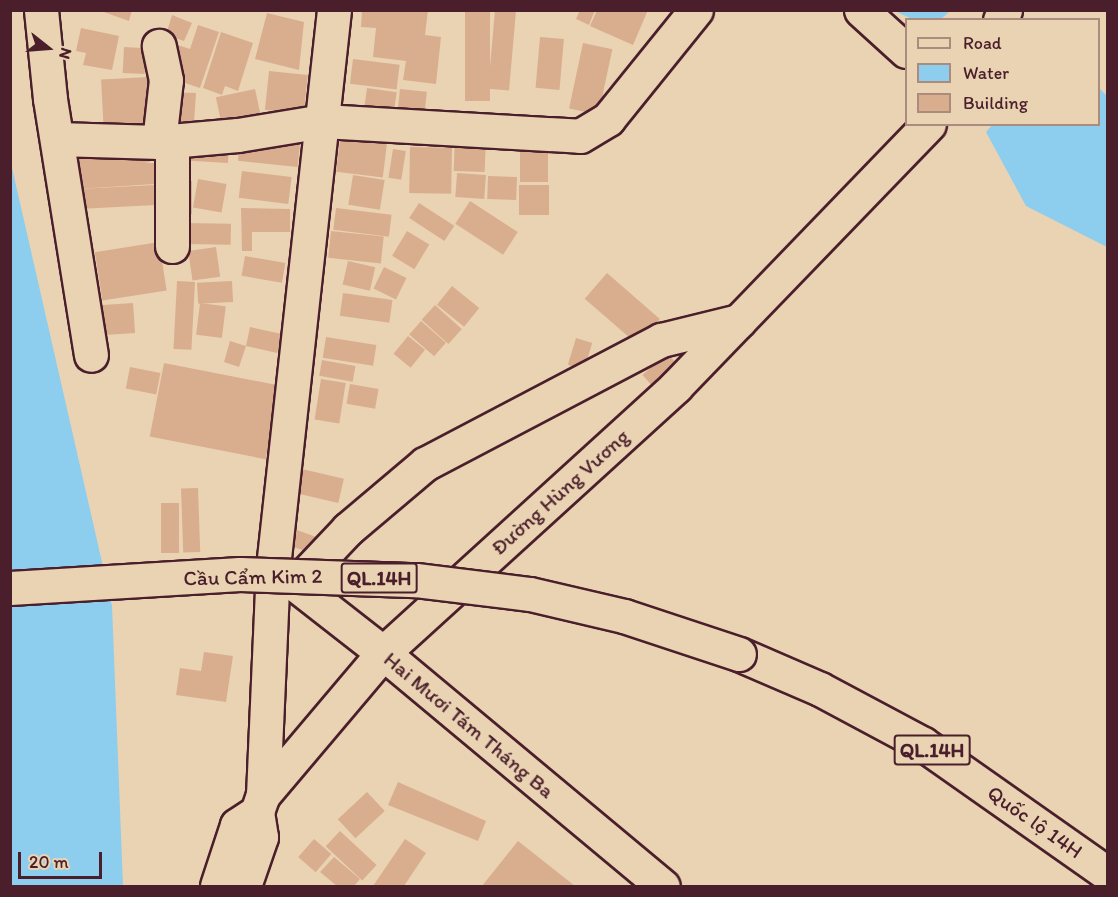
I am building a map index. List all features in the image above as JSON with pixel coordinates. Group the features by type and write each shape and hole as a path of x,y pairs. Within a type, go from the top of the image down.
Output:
{"main road":[{"path":"41,10 57,139 90,355"},
{"path":"244,886 261,837 260,803 285,576 334,10"},
{"path":"57,139 165,142 323,121 580,136 608,119 696,10"},
{"path":"861,10 905,50"},
{"path":"159,46 166,80 165,142 172,246"},
{"name":"Đường Hùng Vương","path":"217,886 237,825 260,803 383,653 676,386 927,126"},
{"path":"285,576 348,529 425,464 660,340 739,321"},
{"name":"Cầu Cẩm Kim 2","path":"10,588 240,574 416,580 530,594 624,616 739,654"},
{"name":"Hai Mươi Tám Tháng Ba","path":"285,576 383,653 663,886"},
{"name":"Quốc lộ 14H","path":"739,654 820,689 923,744 1107,874"}],"water":[{"path":"895,11 950,11 942,18 910,18"},
{"path":"1100,89 1107,96 1107,247 1026,206 986,132 991,126 1100,126"},
{"path":"10,159 112,606 123,886 11,886"}],"building":[{"path":"98,10 132,10 129,21"},
{"path":"362,10 428,10 425,35 441,37 436,84 403,80 406,61 373,57 376,28 361,27"},
{"path":"465,10 490,10 490,101 465,101"},
{"path":"495,10 516,12 509,91 488,89"},
{"path":"580,10 595,10 589,25 576,19"},
{"path":"597,10 648,10 633,45 590,26"},
{"path":"267,13 304,22 299,70 255,59"},
{"path":"172,15 192,23 184,41 166,35"},
{"path":"198,25 219,32 200,88 167,77 178,45 190,49"},
{"path":"81,28 119,36 112,70 83,65 86,53 76,51"},
{"path":"221,32 253,43 238,91 225,86 222,95 203,88"},
{"path":"540,37 564,39 559,90 536,88"},
{"path":"583,43 612,49 598,115 569,109"},
{"path":"124,47 146,48 145,74 123,73"},
{"path":"353,59 400,65 397,90 350,84"},
{"path":"269,71 308,75 304,114 265,110"},
{"path":"149,77 152,132 104,134 101,80"},
{"path":"367,88 397,92 394,115 364,111"},
{"path":"255,89 261,117 222,126 216,97"},
{"path":"400,89 427,92 425,111 398,108"},
{"path":"165,92 196,93 193,137 229,139 228,163 176,160"},
{"path":"241,131 301,137 298,167 238,161"},
{"path":"341,132 388,138 383,177 336,172"},
{"path":"455,134 486,135 485,172 454,171"},
{"path":"149,138 150,162 144,163 154,163 155,184 77,189 74,143"},
{"path":"410,147 452,148 451,194 409,193"},
{"path":"520,147 548,147 548,182 520,182"},
{"path":"393,149 406,151 401,180 388,178"},
{"path":"242,171 292,177 288,204 239,198"},
{"path":"457,173 486,175 484,199 455,197"},
{"path":"353,175 385,180 380,210 348,205"},
{"path":"488,176 517,177 516,200 487,199"},
{"path":"198,179 227,184 222,213 193,208"},
{"path":"172,181 192,181 192,214 177,214"},
{"path":"155,185 156,205 78,209 77,189"},
{"path":"519,185 549,185 549,215 519,215"},
{"path":"470,201 518,232 503,255 455,224"},
{"path":"419,203 454,226 444,241 409,218"},
{"path":"241,208 290,209 290,232 252,232 252,251 242,251"},
{"path":"336,208 392,215 389,237 333,230"},
{"path":"183,223 231,224 231,245 183,244"},
{"path":"331,231 384,237 381,263 328,258"},
{"path":"407,231 429,244 414,269 392,256"},
{"path":"159,242 167,290 102,301 95,252"},
{"path":"216,247 220,277 192,281 188,251"},
{"path":"245,256 285,263 282,283 242,276"},
{"path":"348,261 375,267 370,291 343,284"},
{"path":"384,267 406,278 396,300 373,289"},
{"path":"607,273 660,319 638,345 585,299"},
{"path":"177,281 195,282 191,350 173,349"},
{"path":"232,281 233,302 198,304 197,283"},
{"path":"452,286 479,308 464,327 437,305"},
{"path":"343,293 393,300 389,323 340,316"},
{"path":"133,303 135,333 101,335 99,305"},
{"path":"200,303 226,306 222,338 196,335"},
{"path":"435,305 462,329 448,344 422,320"},
{"path":"421,321 446,343 434,356 409,335"},
{"path":"250,327 282,334 277,353 246,346"},
{"path":"408,336 425,350 411,368 394,354"},
{"path":"326,337 376,345 373,366 323,358"},
{"path":"576,338 592,343 584,370 568,365"},
{"path":"230,341 246,346 239,367 224,362"},
{"path":"667,353 677,364 653,386 642,375"},
{"path":"322,360 355,366 353,382 319,376"},
{"path":"164,363 280,386 266,459 150,437"},
{"path":"130,367 160,373 156,395 126,389"},
{"path":"321,379 346,383 339,423 315,419"},
{"path":"350,384 379,389 375,409 347,404"},
{"path":"302,469 344,479 338,503 296,493"},
{"path":"198,488 200,552 183,553 181,489"},
{"path":"161,503 179,503 179,553 161,553"},
{"path":"297,530 324,540 318,556 291,546"},
{"path":"204,652 233,656 226,702 176,695 180,668 201,671"},
{"path":"398,782 486,821 478,841 388,805"},
{"path":"367,792 385,811 355,838 338,819"},
{"path":"340,831 377,865 362,880 326,846"},
{"path":"314,839 331,854 316,872 298,857"},
{"path":"405,839 426,853 404,886 373,886"},
{"path":"518,841 575,886 482,886"},
{"path":"334,857 360,879 354,886 337,886 320,872"}]}
